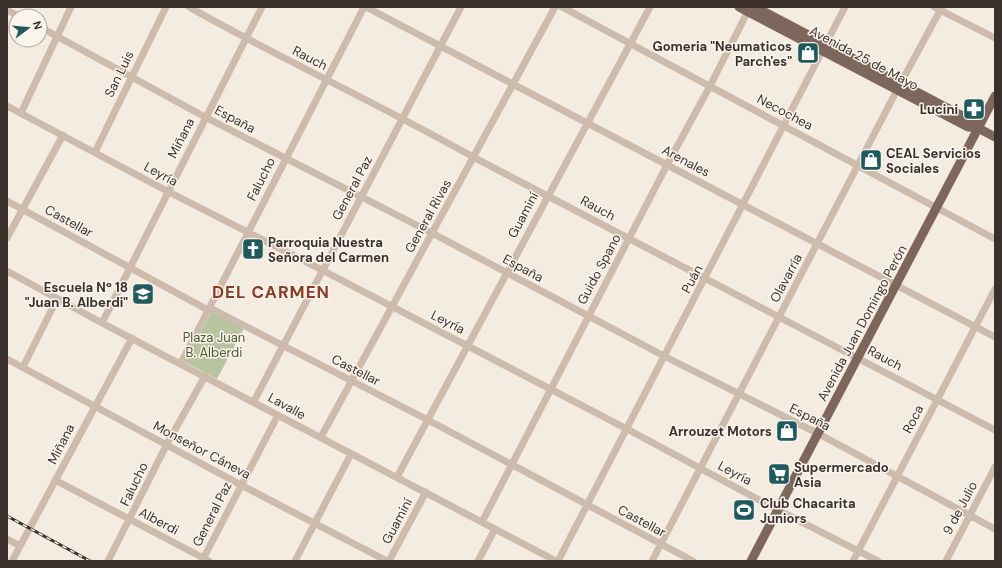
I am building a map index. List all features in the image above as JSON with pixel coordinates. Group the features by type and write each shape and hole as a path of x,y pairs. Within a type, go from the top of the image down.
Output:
{"main road":[{"name":"Avenida 25 de Mayo","path":"739,7 751,9 899,87 972,121 978,128 995,137"},
{"name":"Avenida Juan Domingo Perón","path":"751,561 859,358 995,96"}],"street":[{"path":"21,113 71,7"},
{"name":"San Luis","path":"95,152 166,7"},
{"name":"Rauch","path":"190,7 246,39 402,118 475,158 995,430"},
{"name":"Miñana","path":"102,323 167,191 262,7"},
{"name":"Arenales","path":"365,7 441,45 586,123 995,337"},
{"name":"Falucho","path":"181,363 247,232 365,7"},
{"name":"General Paz","path":"254,401 461,7"},
{"name":"General Rivas","path":"321,437 391,307 475,158 555,7"},
{"name":"Necochea","path":"562,7 785,125 995,239"},
{"name":"Guaminí","path":"397,477 547,195 650,7"},
{"name":"Puán","path":"557,561 706,278 845,7"},
{"path":"939,8 995,38"},
{"name":"Olavarría","path":"652,561 939,8"},
{"name":"Guido Spano","path":"482,522 666,165 751,9"},
{"name":"España","path":"48,31 205,117 432,233 664,356 819,434 995,529"},
{"name":"Leyría","path":"7,106 167,191 627,428 778,510 878,561"},
{"path":"7,238 63,136"},
{"name":"Castellar","path":"7,201 208,310 214,310 428,420 693,561"},
{"name":"Lavalle","path":"7,270 102,323 254,401 351,454 557,561"},
{"name":"Roca","path":"853,561 974,326 995,289"},
{"path":"23,367 57,299"},
{"name":"Miñana","path":"12,561 94,406 132,338"},
{"name":"Monseñor Cáneva","path":"7,359 241,485 388,561"},
{"name":"Falucho","path":"108,561 167,444 205,376"},
{"name":"General Paz","path":"205,560 241,485 278,415"},
{"path":"295,561 351,454"},
{"name":"9 de Julio","path":"946,561 995,467"},
{"name":"Alberdi","path":"55,480 205,560"},
{"name":"Guaminí","path":"388,561 426,492"},
{"path":"478,561 495,529"},
{"path":"7,539 20,546"}],"green space":[{"name":"Plaza Juan B. Alberdi","path":"212,311 244,328 217,379 185,362"}],"railway":[{"path":"7,516 90,561"}],"place":[{"name":"Gomeria \"Neumaticos Parch'es\"","path":"808,53"},
{"name":"Lucini","path":"974,109"},
{"name":"CEAL Servicios Sociales","path":"871,160"},
{"name":"Parroquia Nuestra Señora del Carmen","path":"253,249"},
{"name":"Escuela Nº 18 \"Juan B. Alberdi\"","path":"143,294"},
{"name":"Arrouzet Motors","path":"787,431"},
{"name":"Supermercado Asia","path":"779,474"},
{"name":"Club Chacarita Juniors","path":"744,510"}],"district":[{"name":"DEL CARMEN","path":"271,292"}]}
